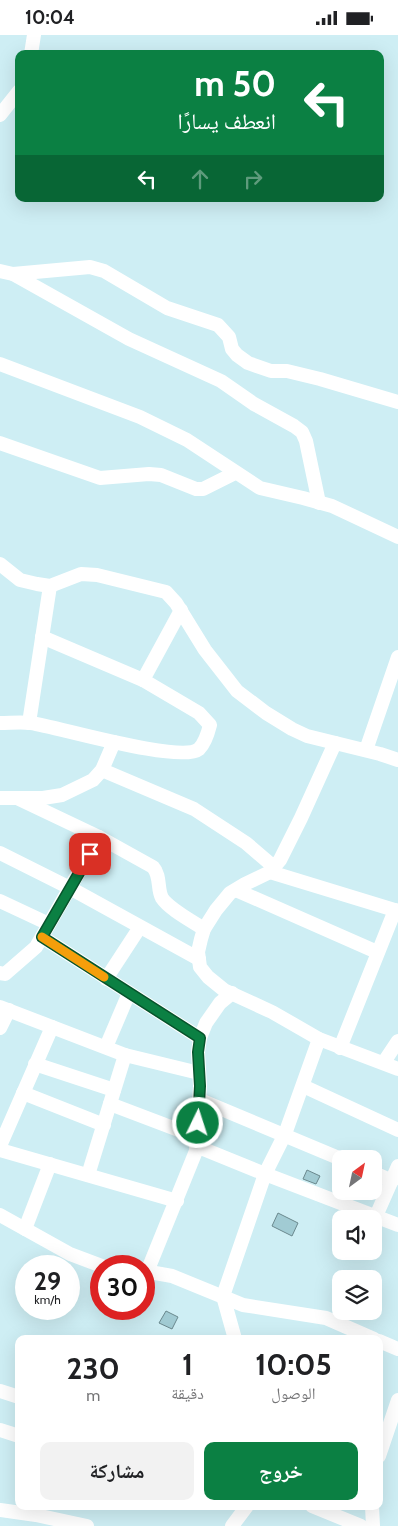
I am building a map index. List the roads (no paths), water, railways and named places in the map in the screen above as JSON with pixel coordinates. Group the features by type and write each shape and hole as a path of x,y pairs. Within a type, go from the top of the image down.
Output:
{"street":[{"path":"32,50 34,35"},
{"path":"0,115 11,98"},
{"path":"6,273 90,267 104,271 167,308 218,325 229,337 232,349 248,363 270,371 287,371 320,379 398,402"},
{"path":"6,273 129,339 221,381 263,410 294,426 302,432 306,441 319,503"},
{"path":"0,363 140,417 187,440 260,488 332,506 398,537"},
{"path":"0,443 100,478 149,474 161,475 196,489 204,489 235,473"},
{"path":"0,564 20,580"},
{"path":"0,578 50,586 81,574 97,575 161,590 170,595 205,650 236,691 266,713 307,736 366,750 398,760"},
{"path":"30,723 50,586"},
{"path":"144,680 181,611"},
{"path":"0,723 30,723 134,748 189,752 198,750 206,738 210,725 199,713 144,680 42,637"},
{"path":"366,750 398,657"},
{"path":"0,798 43,798 62,795 93,780 102,770 114,742"},
{"path":"335,743 288,845 272,870 230,893 204,929 198,952 200,967 208,977 224,990 272,1012 319,1039 384,1062 398,1069"},
{"path":"102,770 194,809 246,843 272,870 396,911 377,952 340,1048"},
{"path":"19,799 99,837 153,867 157,872 161,896 168,905 204,929"},
{"path":"0,973 5,973 36,947 99,837"},
{"path":"0,853 70,888 199,959"},
{"path":"236,890 377,952"},
{"path":"0,901 49,924"},
{"path":"106,979 140,927"},
{"path":"42,937 200,1038"},
{"path":"106,1047 129,993"},
{"path":"152,1255 177,1201 197,1141 200,1100 198,1052 200,1038 206,1023 220,1003 232,993"},
{"path":"0,1028 4,1009 125,1055 199,1073"},
{"path":"0,1146 52,1027"},
{"path":"234,1335 223,1296 264,1174 285,1134 319,1039"},
{"path":"384,1062 398,1041"},
{"path":"88,1175 125,1055"},
{"path":"36,1064 112,1097 264,1174 360,1210"},
{"path":"303,1086 398,1130"},
{"path":"23,1093 104,1125"},
{"path":"200,1100 332,1155"},
{"path":"0,1150 177,1201"},
{"path":"25,1229 50,1164"},
{"path":"379,1210 398,1166"},
{"path":"382,1177 392,1181"},
{"path":"0,1215 70,1254 90,1262"},
{"path":"382,1218 398,1225"},
{"path":"155,1273 172,1276 244,1305 310,1314 326,1318 365,1335"},
{"path":"383,1343 398,1349"},
{"path":"0,1391 15,1396"},
{"path":"383,1443 398,1400"},
{"path":"0,1430 15,1435"},
{"path":"0,1510 52,1512 87,1526"},
{"path":"232,1526 244,1510"},
{"path":"322,1510 361,1526"},
{"path":"372,1510 373,1526"}]}
